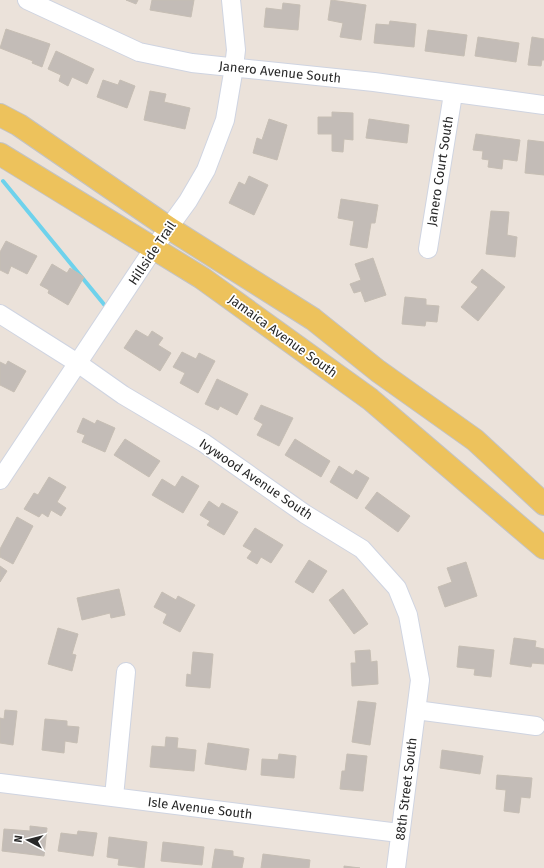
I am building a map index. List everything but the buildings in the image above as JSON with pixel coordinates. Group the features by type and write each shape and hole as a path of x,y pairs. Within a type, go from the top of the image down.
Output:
{"main road":[{"name":"Jamaica Avenue South","path":"0,115 19,125 168,228 314,319 378,371 475,440 544,504"},
{"name":"Jamaica Avenue South","path":"0,154 202,278 370,399 544,548"}],"street":[{"name":"Janero Avenue South","path":"27,0 139,52 192,62 374,82 452,94 544,105"},
{"name":"Hillside Trail","path":"0,480 79,364 154,248 188,202 206,170 225,120 234,67 236,50 231,0"},
{"name":"Janero Court South","path":"428,249 452,94"},
{"name":"Ivywood Avenue South","path":"0,314 79,364 122,395 204,443 305,514 362,549 397,588 408,614 420,680 416,710"},
{"path":"114,797 126,672"},
{"path":"416,710 536,726"},
{"name":"88th Street South","path":"396,868 399,833 416,710"},
{"name":"Isle Avenue South","path":"0,783 399,833"}],"waterway":[{"path":"3,181 107,308"}]}
